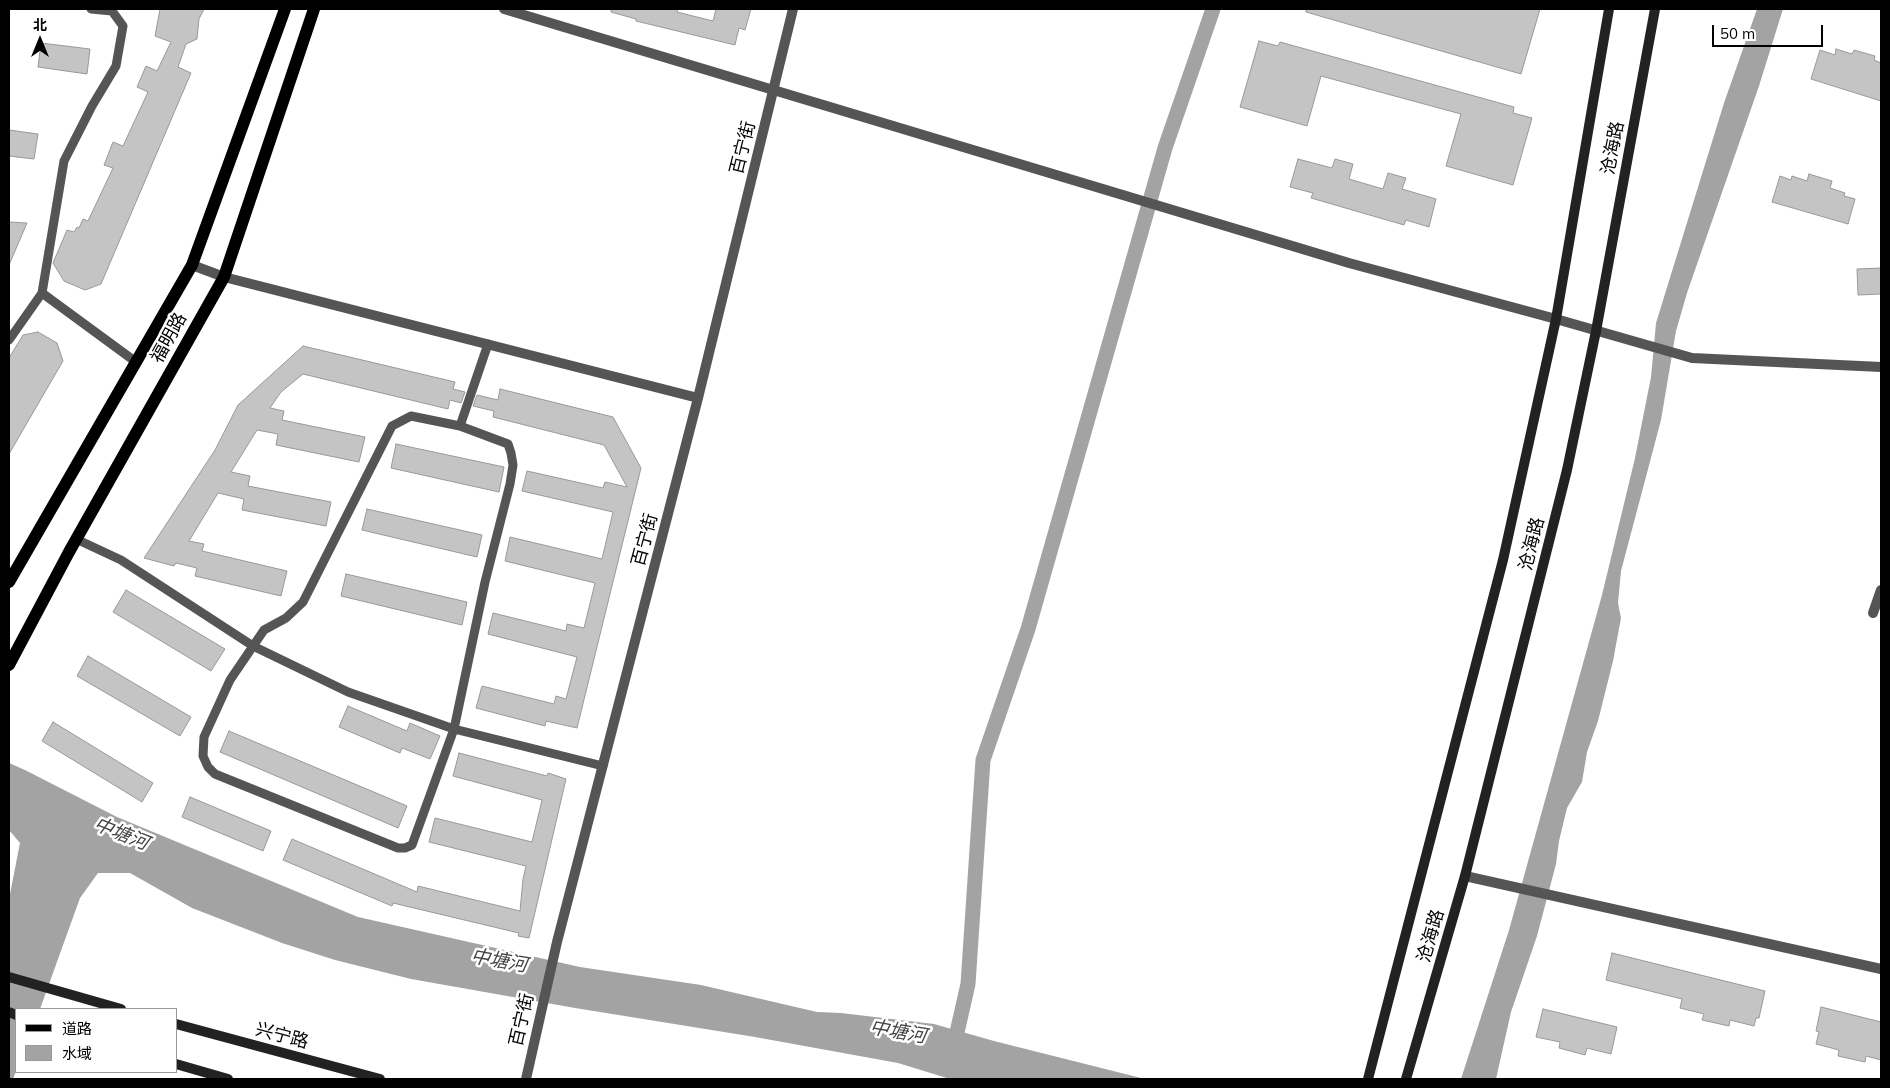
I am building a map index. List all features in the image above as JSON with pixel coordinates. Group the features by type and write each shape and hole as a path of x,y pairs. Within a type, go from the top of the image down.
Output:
{"main road":[{"name":"福明路","path":"9,582 192,265 285,9"},
{"name":"福明路","path":"9,665 76,539 224,277 314,9"},
{"name":"沧海路","path":"1368,1079 1503,560 1556,319 1609,9"},
{"name":"沧海路","path":"1406,1079 1465,876 1567,470 1596,331 1655,9"},
{"path":"9,977 117,1008"},
{"name":"兴宁路","path":"178,1025 380,1079"},
{"path":"178,1065 228,1079"}],"street":[{"path":"504,9 1348,263 1686,356 1881,367"},
{"name":"百宁街","path":"526,1079 557,942 698,398 793,9"},
{"path":"192,265 224,277 698,398"},
{"path":"1873,613 1881,590"},
{"path":"1465,876 1881,969"}],"lane":[{"path":"9,340 42,293 64,161 92,106 116,66 123,26 112,11 91,9"},
{"path":"42,293 136,362"},
{"path":"460,426 488,344"},
{"path":"411,416 460,426 508,444 512,465 510,484 485,582 454,729 412,845 398,848 215,774 208,768 203,756 204,737 230,680 253,646 264,630 286,618 303,602 392,426 411,416"},
{"path":"76,539 121,560 253,646 348,692 454,729 603,766"}],"water":[{"path":"1757,9 1783,9 1759,86 1687,293 1676,331 1661,420 1621,571 1618,603 1621,618 1613,661 1598,721 1587,752 1582,782 1567,808 1556,864 1537,936 1511,1012 1496,1079 1461,1079 1509,930 1602,595 1635,458 1651,377 1656,323 1724,103"},
{"name":"中塘河","path":"9,763 117,817 358,917 580,967 701,985 817,1012 934,1024 1145,1079 950,1079 898,1063 411,979 335,960 282,943 192,908 130,873 98,873 80,898 40,1008 15,1008 15,1073 13,1079 9,1079 9,899 20,843 9,830"}],"building":[{"path":"160,9 204,9 199,19 197,39 186,44 178,67 191,73 101,284 85,290 64,281 53,263 67,230 74,232 77,227 79,228 83,219 88,221 113,168 104,165 113,142 123,146 148,92 137,87 146,66 157,71 171,42 155,36"},
{"path":"611,9 678,9 677,12 713,21 716,9 751,9 745,30 739,28 735,45 636,21 636,19 611,12"},
{"path":"1306,9 1540,9 1521,74 1306,12"},
{"path":"1259,41 1278,46 1280,42 1514,107 1513,113 1532,118 1513,185 1446,166 1461,114 1321,76 1307,126 1240,107"},
{"path":"41,43 90,49 87,74 38,67"},
{"path":"1836,49 1852,54 1854,50 1875,56 1874,60 1881,63 1881,101 1811,79 1820,50 1835,55"},
{"path":"9,130 38,134 34,159 9,156"},
{"path":"1298,159 1332,168 1335,159 1353,164 1349,179 1383,189 1388,173 1406,178 1402,189 1436,199 1429,227 1406,220 1404,225 1311,198 1313,193 1290,187"},
{"path":"1809,174 1832,181 1830,188 1845,193 1844,196 1855,199 1848,224 1772,202 1780,176 1791,180 1792,176 1807,181"},
{"path":"9,222 27,223 9,265"},
{"path":"1881,268 1881,294 1858,295 1857,269"},
{"path":"38,332 57,343 63,361 9,454 9,358 23,335"},
{"path":"303,346 455,382 453,389 465,392 461,403 450,400 448,409 303,374 281,392 270,408 284,411 282,420 365,437 359,462 276,445 278,434 257,430 231,472 250,476 248,486 331,502 326,526 242,510 244,499 218,493 189,541 204,544 202,551 287,571 281,596 195,576 197,568 176,563 174,566 144,558 215,450 238,405"},
{"path":"500,389 613,417 641,468 577,728 546,721 545,726 476,708 482,686 554,704 556,696 566,699 577,657 488,634 493,613 566,631 567,624 584,628 595,583 505,561 510,537 602,559 613,512 522,491 527,471 603,488 605,482 627,487 604,445 493,417 494,411 473,406 477,395 498,400"},
{"path":"396,444 504,467 499,492 391,468"},
{"path":"367,509 482,535 477,557 362,530"},
{"path":"346,574 467,602 462,625 341,596"},
{"path":"126,590 225,649 211,671 113,612"},
{"path":"88,656 191,717 180,736 77,676"},
{"path":"348,706 407,731 410,723 440,736 430,759 402,748 400,753 339,727"},
{"path":"53,722 153,783 142,802 42,741"},
{"path":"229,731 407,806 398,828 220,752"},
{"path":"459,753 547,776 548,773 566,779 529,938 518,936 519,933 393,903 392,906 283,860 292,839 417,892 418,886 520,911 526,866 429,842 435,818 532,842 542,800 453,776"},
{"path":"190,797 271,831 263,851 182,817"},
{"path":"1612,953 1765,991 1759,1018 1756,1018 1754,1026 1730,1020 1729,1026 1702,1020 1704,1014 1680,1008 1682,999 1606,980"},
{"path":"1821,1007 1881,1022 1881,1060 1866,1056 1865,1062 1838,1056 1839,1050 1816,1044 1819,1032 1816,1031"},
{"path":"1543,1009 1617,1027 1611,1054 1587,1048 1585,1055 1559,1048 1560,1042 1536,1037"}],"waterway":[{"path":"953,1050 968,984 983,760 1028,629 1165,148 1213,9"}]}
